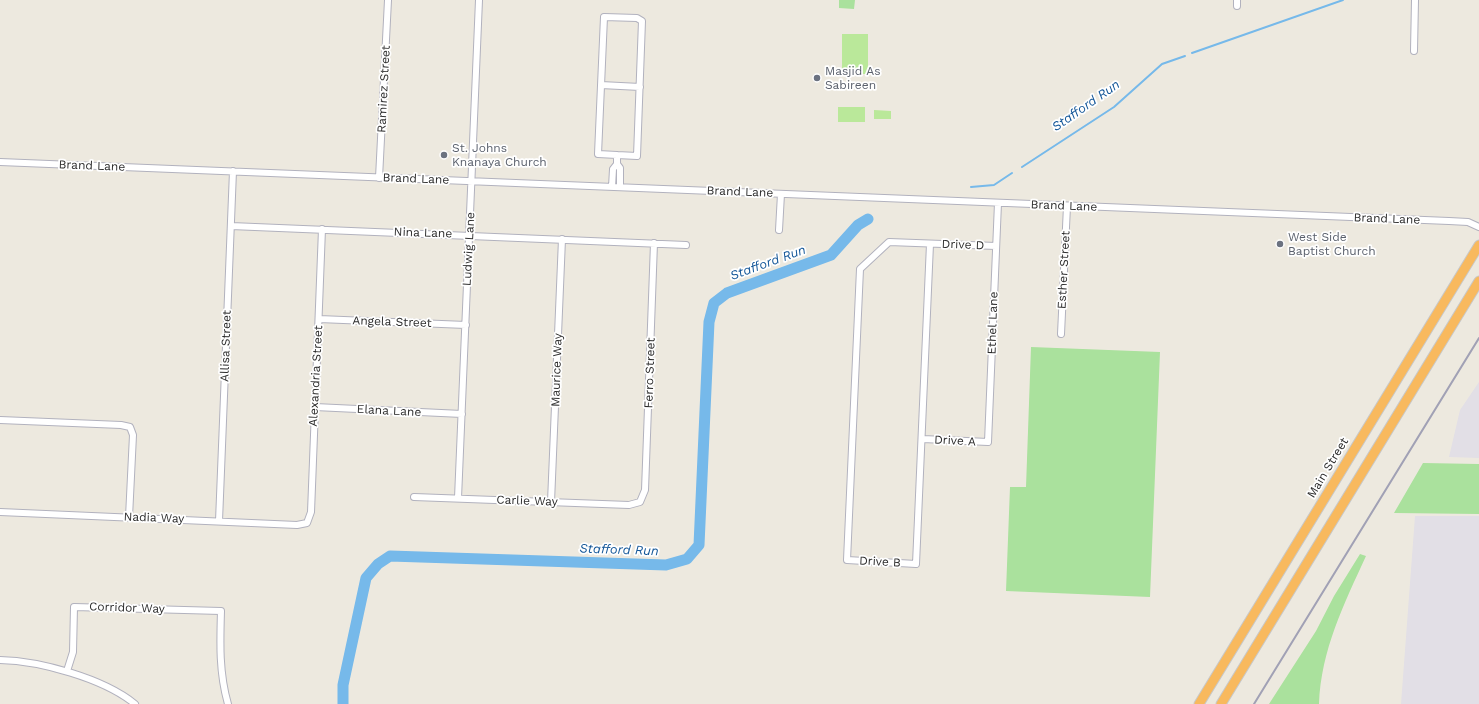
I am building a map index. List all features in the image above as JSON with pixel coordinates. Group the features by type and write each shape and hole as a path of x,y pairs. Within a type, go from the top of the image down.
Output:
{"highway":[{"name":"Main Street","path":"1199,704 1479,245"},
{"path":"1221,704 1479,281"}],"street":[{"name":"Ramirez Street","path":"378,178 388,0"},
{"name":"Ludwig Lane","path":"458,498 479,0"},
{"path":"1414,51 1415,0"},
{"path":"604,17 637,18 642,21 640,87 637,156 598,154 604,17"},
{"path":"601,85 640,87"},
{"path":"617,155 617,164 620,168 620,187"},
{"name":"Brand Lane","path":"0,162 1449,221 1468,222 1479,227"},
{"path":"612,187 613,169 617,164"},
{"name":"Allisa Street","path":"219,521 233,172"},
{"path":"780,230 781,194"},
{"name":"Ethel Lane","path":"988,442 998,203"},
{"name":"Esther Street","path":"1061,334 1067,206"},
{"name":"Nina Lane","path":"231,226 686,245"},
{"name":"Alexandria Street","path":"307,523 310,512 322,229"},
{"name":"Maurice Way","path":"551,502 562,239"},
{"name":"Drive B","path":"889,242 930,244 923,439 916,564 847,560 860,269 889,242"},
{"name":"Ferro Street","path":"640,502 645,490 654,244"},
{"name":"Drive D","path":"930,244 996,246"},
{"name":"Angela Street","path":"319,319 466,325"},
{"name":"Elana Lane","path":"315,407 462,414"},
{"path":"0,420 122,425 130,427 133,435 130,517"},
{"name":"Drive A","path":"923,439 988,442"},
{"name":"Carlie Way","path":"414,497 629,505 640,502"},
{"name":"Nadia Way","path":"0,512 297,525 307,523"},
{"name":"Corridor Way","path":"67,671 73,652 74,606 221,611 220,666 222,683 228,704"},
{"path":"0,660 33,663 67,671 114,691 135,704"}],"shaded area":[{"path":"1479,382 1479,458 1449,457 1460,410"},
{"path":"1415,516 1479,516 1479,704 1401,704"}],"green space":[{"path":"839,0 855,0 854,9 839,8"},
{"path":"842,34 868,34 868,74 842,74"},
{"path":"838,107 865,107 865,122 838,122"},
{"path":"874,110 891,111 891,119 874,119"},
{"path":"1031,347 1160,352 1150,597 1006,591 1010,487 1026,487"},
{"path":"1423,463 1479,464 1479,514 1394,513"},
{"path":"1360,554 1366,556 1342,610 1329,646 1324,665 1319,704 1269,704 1316,631 1334,596"}],"waterway":[{"name":"Stafford Run","path":"1192,53 1343,0"},
{"name":"Stafford Run","path":"1022,167 1114,107 1162,64 1185,56"},
{"name":"Stafford Run","path":"971,187 994,185 1012,173"},
{"name":"Stafford Run","path":"343,704 343,685 366,578 378,564 390,556 666,565 687,559 699,545 709,322 714,303 727,293 831,255 858,225 868,219"}],"railway":[{"path":"1254,704 1479,338"}],"place":[{"name":"Masjid As Sabireen","path":"817,78"},
{"name":"St. Johns Knanaya Church","path":"444,155"},
{"name":"West Side Baptist Church","path":"1280,244"}]}
